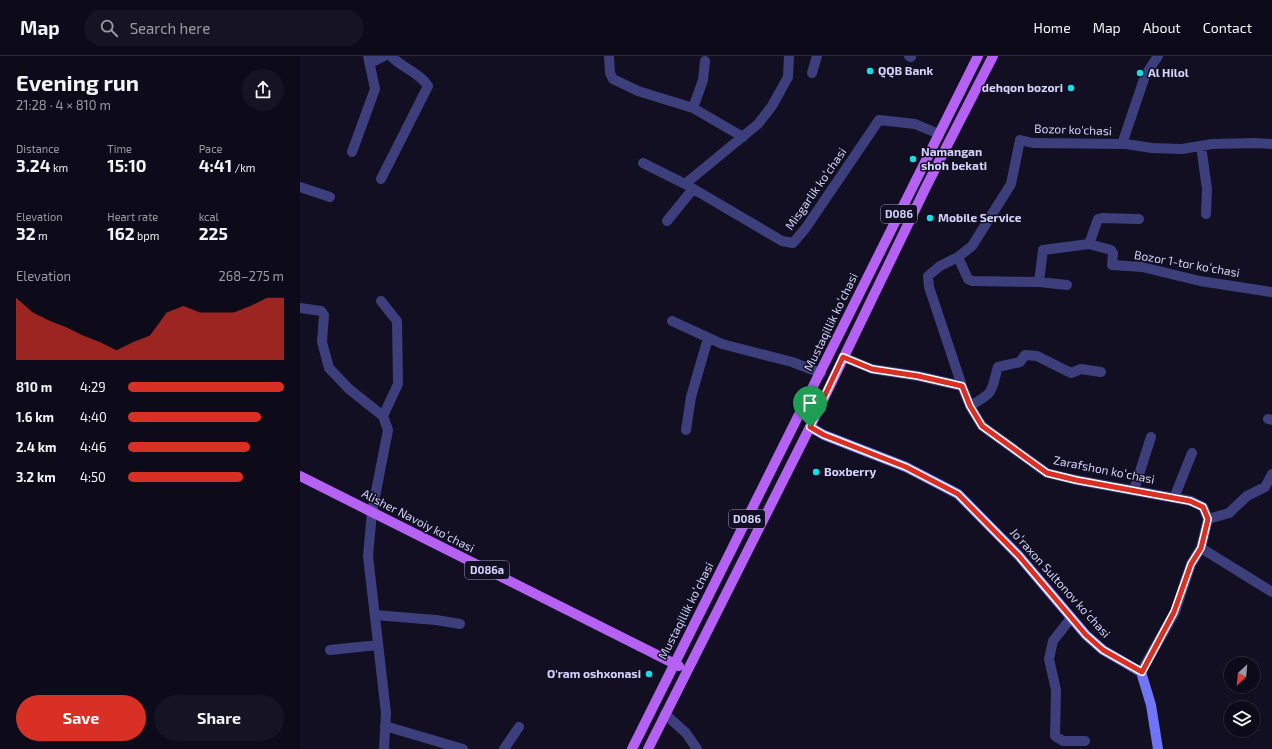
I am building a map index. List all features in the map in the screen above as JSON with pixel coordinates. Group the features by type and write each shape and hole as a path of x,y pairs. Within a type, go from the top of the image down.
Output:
{"main road":[{"name":"Mustaqillik koʻchasi","path":"632,749 978,56"},
{"name":"D086","path":"648,749 686,670 810,427 843,357 993,56"},
{"name":"Alisher Navoiy koʻchasi","path":"300,476 674,664"},
{"name":"D086a","path":"674,664 686,670"}],"street":[{"path":"352,152 375,89 369,59 384,56"},
{"path":"381,179 428,86 424,79 397,62 391,56"},
{"path":"609,56 610,73 613,79 638,91 693,108 743,137"},
{"path":"667,221 689,187 728,148 758,124 772,106 788,77 789,56"},
{"path":"812,73 817,56"},
{"path":"1122,144 1145,76 1158,56"},
{"path":"693,108 703,80 705,61"},
{"name":"Misgarlik koʻchasi","path":"643,163 689,187 782,241 793,243 805,229 879,120 915,124 939,134"},
{"name":"Bozor ko'chasi","path":"928,276 940,266 958,257 972,246 1011,184 1020,140 1033,143 1122,144 1152,148 1182,149 1254,142 1272,144"},
{"path":"1202,146 1207,189 1206,214"},
{"path":"300,187 330,198"},
{"path":"1089,244 1098,219 1140,219"},
{"name":"Bozor 1-tor koʻchasi","path":"1039,282 1043,250 1089,244 1111,250 1113,253 1112,265 1142,267 1200,281 1271,292"},
{"path":"958,257 968,279 972,281 1039,282 1067,285"},
{"name":"Zarafshon koʻchasi","path":"928,276 929,287 962,386 970,406 982,426 1047,473 1076,480 1190,501 1203,507 1208,519"},
{"path":"381,301 397,322 398,384 383,416"},
{"path":"300,308 321,311 324,315 322,342 329,368 349,389 383,416 388,430 372,512 368,556 386,713 384,749"},
{"path":"672,321 722,344 792,362 820,373"},
{"path":"686,430 691,397 708,338"},
{"path":"970,406 989,395 996,381 998,367 1020,362 1025,355 1037,356 1071,373 1081,369 1101,372"},
{"path":"843,357 872,369 918,376 962,386"},
{"name":"Joʻraxon Sultonov koʻchasi","path":"810,427 824,435 906,467 958,494 1019,556 1086,635 1103,650 1142,672"},
{"path":"1134,490 1150,437"},
{"path":"1174,498 1192,454"},
{"path":"1158,749 1151,705 1142,672 1174,612 1191,564 1201,548 1208,519 1229,514 1247,496 1265,487 1272,474"},
{"path":"1201,548 1272,592"},
{"path":"375,615 436,620 460,624"},
{"path":"1071,618 1053,641 1049,659 1056,690 1056,736 1063,741 1085,741"},
{"path":"330,650 378,644"},
{"path":"665,714 686,733 697,749"},
{"path":"385,726 463,749"},
{"path":"504,749 519,727"}],"place":[{"name":"QQB Bank","path":"870,71"},
{"name":"Al Hilol","path":"1140,73"},
{"name":"dehqon bozori","path":"1071,88"},
{"name":"Namangan shoh bekati","path":"913,159"},
{"name":"Mobile Service","path":"930,218"},
{"name":"Boxberry","path":"816,472"},
{"name":"O'ram oshxonasi","path":"649,674"}],"route":[{"path":"843,357 872,369 918,376 962,386 970,406 982,426 1047,473 1076,480 1190,501 1203,507 1208,519 1201,548 1191,564 1174,612 1142,672 1103,650 1086,635 1019,556 958,494 906,467 824,435 810,427 843,357"}]}
